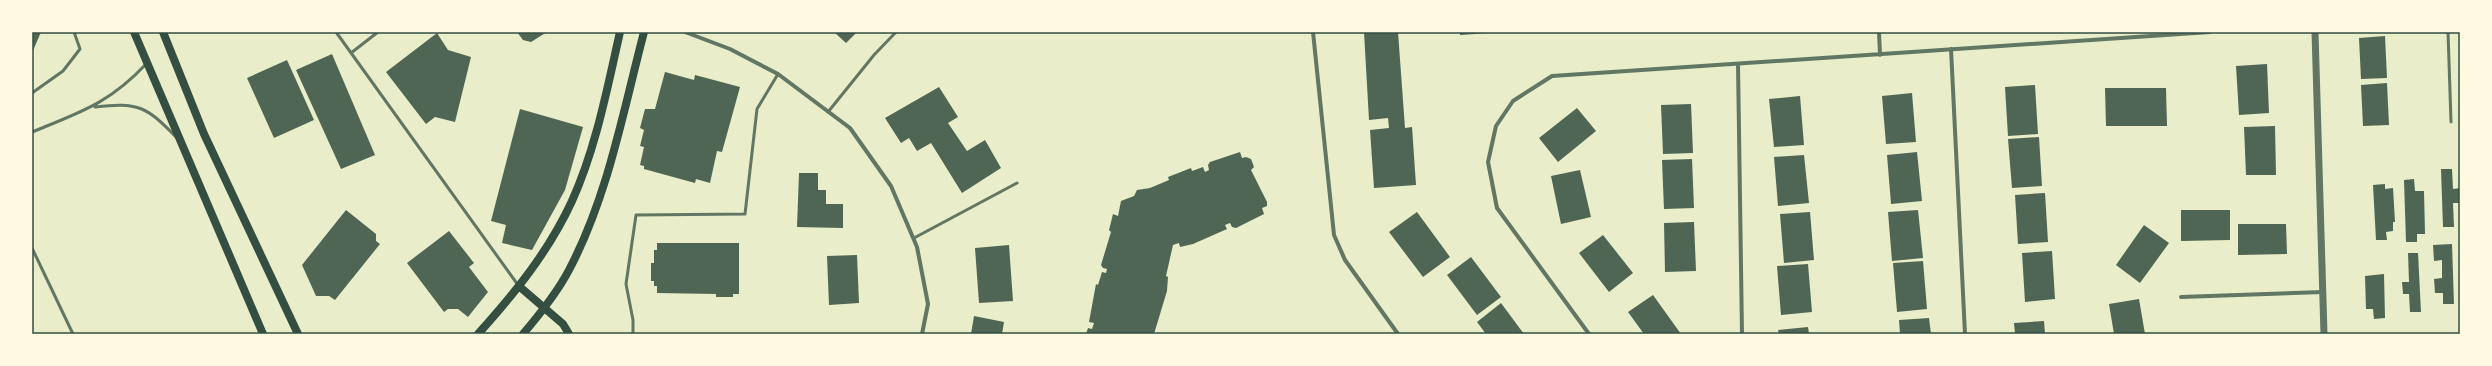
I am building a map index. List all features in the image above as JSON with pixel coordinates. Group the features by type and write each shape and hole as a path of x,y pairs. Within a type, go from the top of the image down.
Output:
{"main road":[{"path":"134,32 263,334"},
{"path":"163,32 204,134 298,334"},
{"path":"478,334 520,287 554,235 572,201 590,156 620,32"},
{"path":"523,334 544,308 569,270 595,210 644,32"},
{"path":"520,287 563,324 569,334"}],"street":[{"path":"685,32 730,49 778,74 850,128 891,186 914,238 928,304 922,334"},
{"path":"1313,32 1334,235 1345,260 1398,334"},
{"path":"1879,32 1880,54"},
{"path":"1589,334 1497,208 1488,162 1496,126 1513,101 1552,76 2210,32"},
{"path":"2315,32 2324,334"},
{"path":"1951,49 1965,334"},
{"path":"1738,64 1742,334"},
{"path":"2181,297 2323,292"}],"lane":[{"path":"32,93 63,70 80,49 74,32"},
{"path":"336,32 520,287"},
{"path":"351,53 378,32"},
{"path":"828,112 874,55 896,32"},
{"path":"2448,32 2451,122"},
{"path":"32,132 94,107 118,91 147,63"},
{"path":"633,334 633,320 626,284 636,215 745,214 757,109 778,74"},
{"path":"94,107 125,104 143,108 162,123 179,140"},
{"path":"914,238 1017,182"},
{"path":"32,248 73,334"}],"building":[{"path":"32,32 41,32 32,53"},
{"path":"517,32 547,32 531,42 523,40"},
{"path":"834,32 857,32 846,43"},
{"path":"1364,32 1398,32 1405,128 1412,127 1416,185 1374,188 1370,130 1389,128 1388,118 1369,120"},
{"path":"1460,32 1489,32 1489,33 1460,35"},
{"path":"437,33 448,50 471,57 455,122 435,117 426,124 386,72"},
{"path":"2385,36 2387,78 2361,79 2359,38"},
{"path":"332,54 375,155 341,169 296,70"},
{"path":"287,60 314,120 274,138 247,78"},
{"path":"2267,64 2269,113 2239,115 2236,66"},
{"path":"665,72 694,80 695,75 740,87 722,152 717,151 710,183 696,179 695,183 644,169 644,166 640,165 644,147 640,146 644,130 640,128 645,109 655,109"},
{"path":"2387,83 2389,125 2363,126 2361,85"},
{"path":"2035,85 2038,134 2008,136 2005,87"},
{"path":"939,87 958,117 948,123 967,151 985,140 1001,168 962,193 931,143 917,151 909,138 901,143 885,118"},
{"path":"2105,88 2166,88 2167,126 2106,126"},
{"path":"1912,93 1916,142 1886,144 1882,96"},
{"path":"1800,96 1804,145 1774,147 1769,99"},
{"path":"1691,104 1693,153 1663,154 1661,105"},
{"path":"1577,108 1596,131 1558,162 1539,138"},
{"path":"520,109 583,127 565,190 532,250 502,243 506,225 491,221"},
{"path":"2275,126 2276,175 2246,175 2244,127"},
{"path":"2039,137 2042,186 2012,188 2008,139"},
{"path":"1240,152 1242,158 1246,157 1251,159 1254,167 1251,170 1267,202 1267,206 1262,208 1264,214 1236,228 1232,227 1230,223 1225,225 1227,229 1193,244 1180,247 1179,243 1173,245 1166,276 1168,277 1167,291 1154,334 1086,334 1088,328 1092,329 1094,323 1089,322 1096,284 1098,285 1102,272 1106,273 1107,269 1103,268 1101,265 1111,232 1109,230 1113,214 1118,216 1121,201 1134,196 1137,190 1150,188 1169,180 1168,177 1191,168 1192,171 1203,167 1205,172 1209,170 1208,165 1210,162"},
{"path":"1917,152 1922,201 1891,204 1887,155"},
{"path":"1804,155 1809,203 1778,206 1774,157"},
{"path":"1692,159 1694,208 1664,209 1662,160"},
{"path":"2441,169 2452,169 2453,189 2460,188 2460,203 2453,203 2454,227 2443,227"},
{"path":"1580,170 1591,217 1561,224 1551,176"},
{"path":"799,173 818,173 818,190 826,190 826,204 843,204 843,228 797,227"},
{"path":"2414,179 2415,191 2424,191 2425,234 2417,234 2417,242 2406,242 2404,180"},
{"path":"2385,184 2385,189 2393,188 2395,222 2393,222 2393,231 2386,232 2387,240 2376,240 2373,185"},
{"path":"2045,193 2048,242 2018,244 2015,195"},
{"path":"346,210 376,234 376,241 380,244 335,300 329,296 316,296 302,265"},
{"path":"1918,210 1923,258 1892,261 1888,212"},
{"path":"2181,210 2230,210 2230,240 2181,241"},
{"path":"1417,212 1450,257 1423,277 1389,232"},
{"path":"1810,212 1814,260 1784,263 1780,214"},
{"path":"1694,222 1696,271 1665,272 1664,223"},
{"path":"2238,224 2286,224 2287,254 2238,255"},
{"path":"2144,225 2169,243 2140,283 2116,265"},
{"path":"449,231 474,263 469,267 488,292 468,317 458,309 448,309 444,312 407,263"},
{"path":"1603,235 1633,273 1609,292 1579,253"},
{"path":"657,243 739,243 739,294 733,294 733,297 716,297 716,294 657,293 657,286 654,286 654,281 651,281 651,263 654,263 654,250 657,250"},
{"path":"2452,244 2454,304 2443,304 2443,293 2435,293 2434,279 2442,278 2442,260 2434,261 2433,245"},
{"path":"1009,245 1013,301 979,303 975,248"},
{"path":"2052,251 2055,299 2025,302 2022,253"},
{"path":"2408,253 2418,253 2421,312 2410,312 2409,294 2403,294 2402,282 2409,282"},
{"path":"857,255 859,303 829,305 827,256"},
{"path":"1471,257 1501,297 1477,315 1447,275"},
{"path":"1923,261 1927,309 1897,312 1893,263"},
{"path":"1808,264 1812,312 1781,315 1777,266"},
{"path":"2384,274 2385,318 2374,319 2373,309 2366,309 2365,276"},
{"path":"1653,295 1681,334 1644,334 1628,312"},
{"path":"2139,299 2145,334 2114,334 2109,304"},
{"path":"1501,303 1524,334 1486,334 1477,322"},
{"path":"974,316 1004,322 1002,334 971,334"},
{"path":"1929,318 1931,334 1900,334 1899,320"},
{"path":"2044,321 2045,334 2015,334 2014,323"},
{"path":"1808,327 1809,334 1779,334 1778,330"}]}
